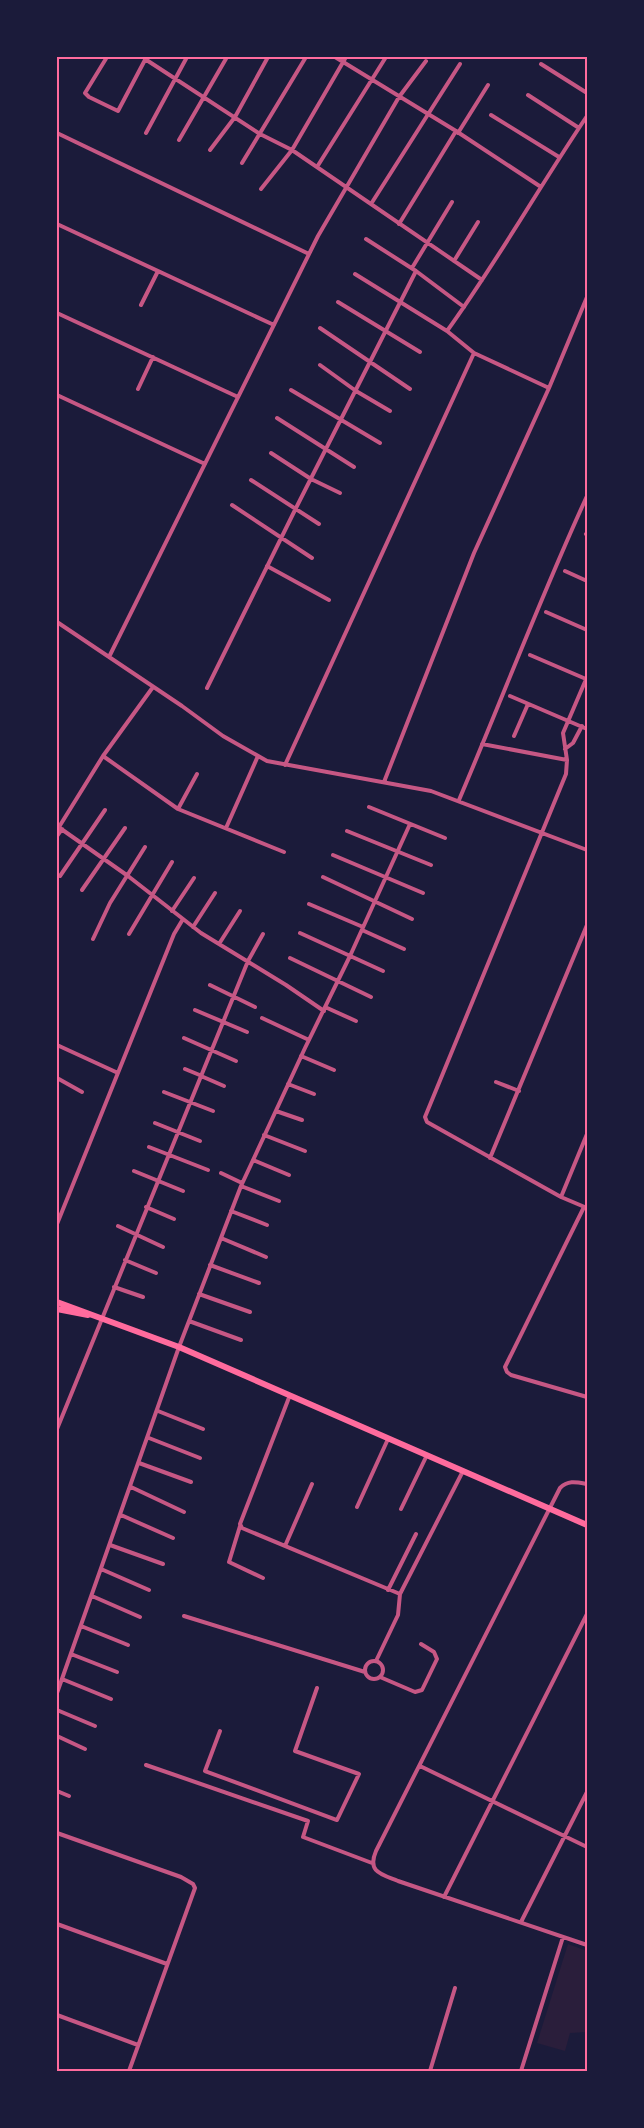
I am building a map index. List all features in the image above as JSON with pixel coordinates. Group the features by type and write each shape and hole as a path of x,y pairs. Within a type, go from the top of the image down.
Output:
{"main road":[{"path":"57,1302 179,1347 587,1525"},
{"path":"57,1310 99,1317"}],"street":[{"path":"107,57 86,93 88,97 118,111 146,58 260,134 292,150 482,280"},
{"path":"146,133 187,57"},
{"path":"179,140 227,57"},
{"path":"210,150 235,117 268,57"},
{"path":"242,162 306,57"},
{"path":"335,57 541,187"},
{"path":"261,189 292,150 346,57"},
{"path":"317,168 386,57"},
{"path":"109,657 309,254 399,97 426,61"},
{"path":"371,204 460,64"},
{"path":"541,64 587,93"},
{"path":"399,224 488,85"},
{"path":"528,95 579,128"},
{"path":"491,115 559,157"},
{"path":"447,331 587,116"},
{"path":"57,133 309,254"},
{"path":"207,687 281,537 387,332 427,243 452,202"},
{"path":"454,261 478,222"},
{"path":"57,224 274,325"},
{"path":"366,239 414,269 464,308"},
{"path":"141,305 158,271"},
{"path":"355,274 447,331 474,353 549,388"},
{"path":"384,782 474,553 549,388 587,297"},
{"path":"338,302 420,352"},
{"path":"57,313 238,397"},
{"path":"320,328 410,389"},
{"path":"285,765 474,353"},
{"path":"138,389 153,357"},
{"path":"320,365 356,391 390,411"},
{"path":"291,390 380,443"},
{"path":"57,395 205,464"},
{"path":"277,418 354,467"},
{"path":"271,453 311,479 340,493"},
{"path":"251,480 319,524"},
{"path":"459,800 534,622 555,565 587,496"},
{"path":"232,505 312,558"},
{"path":"267,566 329,600"},
{"path":"565,571 587,581"},
{"path":"546,612 587,630"},
{"path":"57,622 223,736 267,761 431,791 587,850"},
{"path":"530,655 587,678 562,739 567,760 566,774 540,832 426,1114 427,1122 561,1197 586,1207 505,1369 511,1375 587,1397"},
{"path":"57,836 59,827 104,756 153,687"},
{"path":"510,696 587,729"},
{"path":"514,736 528,704"},
{"path":"565,749 573,743 582,726"},
{"path":"482,744 567,760"},
{"path":"104,756 178,808 284,852"},
{"path":"226,828 258,756"},
{"path":"178,808 198,774"},
{"path":"369,807 445,838"},
{"path":"60,876 105,810"},
{"path":"57,1693 179,1347 231,1211 264,1135 363,929 410,824"},
{"path":"59,827 219,944 324,1009 356,1021"},
{"path":"82,890 125,828"},
{"path":"347,831 431,865"},
{"path":"93,939 110,903 145,847"},
{"path":"333,855 423,894"},
{"path":"129,934 172,862"},
{"path":"323,877 412,919"},
{"path":"172,911 194,878"},
{"path":"193,927 215,893"},
{"path":"309,904 404,950"},
{"path":"219,944 240,911"},
{"path":"57,1224 174,934 183,919"},
{"path":"490,1158 587,925"},
{"path":"300,933 383,971"},
{"path":"57,1429 81,1374 99,1317 114,1287 248,962 263,934"},
{"path":"290,958 371,997"},
{"path":"210,986 255,1007"},
{"path":"195,1010 247,1032"},
{"path":"262,1018 309,1040"},
{"path":"184,1038 236,1061"},
{"path":"57,1045 118,1073"},
{"path":"301,1056 334,1070"},
{"path":"185,1069 224,1086"},
{"path":"57,1078 82,1092"},
{"path":"496,1082 519,1091"},
{"path":"288,1084 314,1094"},
{"path":"164,1092 213,1111"},
{"path":"276,1110 302,1120"},
{"path":"155,1123 200,1141"},
{"path":"561,1197 587,1134"},
{"path":"264,1135 305,1151"},
{"path":"149,1147 208,1170"},
{"path":"253,1160 289,1175"},
{"path":"134,1171 183,1191"},
{"path":"221,1173 279,1201"},
{"path":"146,1207 174,1219"},
{"path":"231,1211 267,1225"},
{"path":"118,1226 163,1247"},
{"path":"221,1238 266,1257"},
{"path":"125,1260 156,1272"},
{"path":"210,1265 259,1283"},
{"path":"114,1287 142,1297"},
{"path":"199,1294 250,1312"},
{"path":"189,1321 241,1340"},
{"path":"263,1578 230,1562 240,1527 290,1394"},
{"path":"158,1411 203,1429"},
{"path":"148,1438 200,1458"},
{"path":"357,1507 388,1438"},
{"path":"400,1509 427,1455"},
{"path":"140,1463 191,1482"},
{"path":"364,1672 367,1664 376,1661 398,1615 400,1594 463,1472"},
{"path":"587,1484 570,1482 564,1484 549,1509 372,1863 378,1873 587,1945"},
{"path":"285,1546 312,1484"},
{"path":"131,1487 184,1512"},
{"path":"121,1515 173,1538"},
{"path":"240,1527 400,1594"},
{"path":"388,1590 416,1534"},
{"path":"110,1545 163,1564"},
{"path":"101,1569 149,1590"},
{"path":"92,1596 140,1617"},
{"path":"444,1897 587,1614"},
{"path":"184,1616 364,1672 371,1679 380,1677 414,1692 422,1690 437,1659 434,1652 421,1644"},
{"path":"81,1626 128,1645"},
{"path":"71,1654 117,1672"},
{"path":"376,1661 382,1668 380,1677"},
{"path":"62,1679 111,1699"},
{"path":"220,1731 205,1771 337,1820 359,1774 295,1751 317,1688"},
{"path":"57,1710 95,1726"},
{"path":"57,1736 86,1749"},
{"path":"146,1765 308,1821 303,1837 372,1863"},
{"path":"420,1766 587,1847"},
{"path":"57,1791 69,1796"},
{"path":"521,1922 587,1792"},
{"path":"57,1833 193,1884 195,1888 129,2071"},
{"path":"57,1924 167,1964"},
{"path":"521,2071 563,1937"},
{"path":"430,2071 456,1988"},
{"path":"57,2015 138,2045"}],"shaded area":[{"path":"568,1944 587,1951 587,2032 570,2033 565,2051 537,2043"}]}
